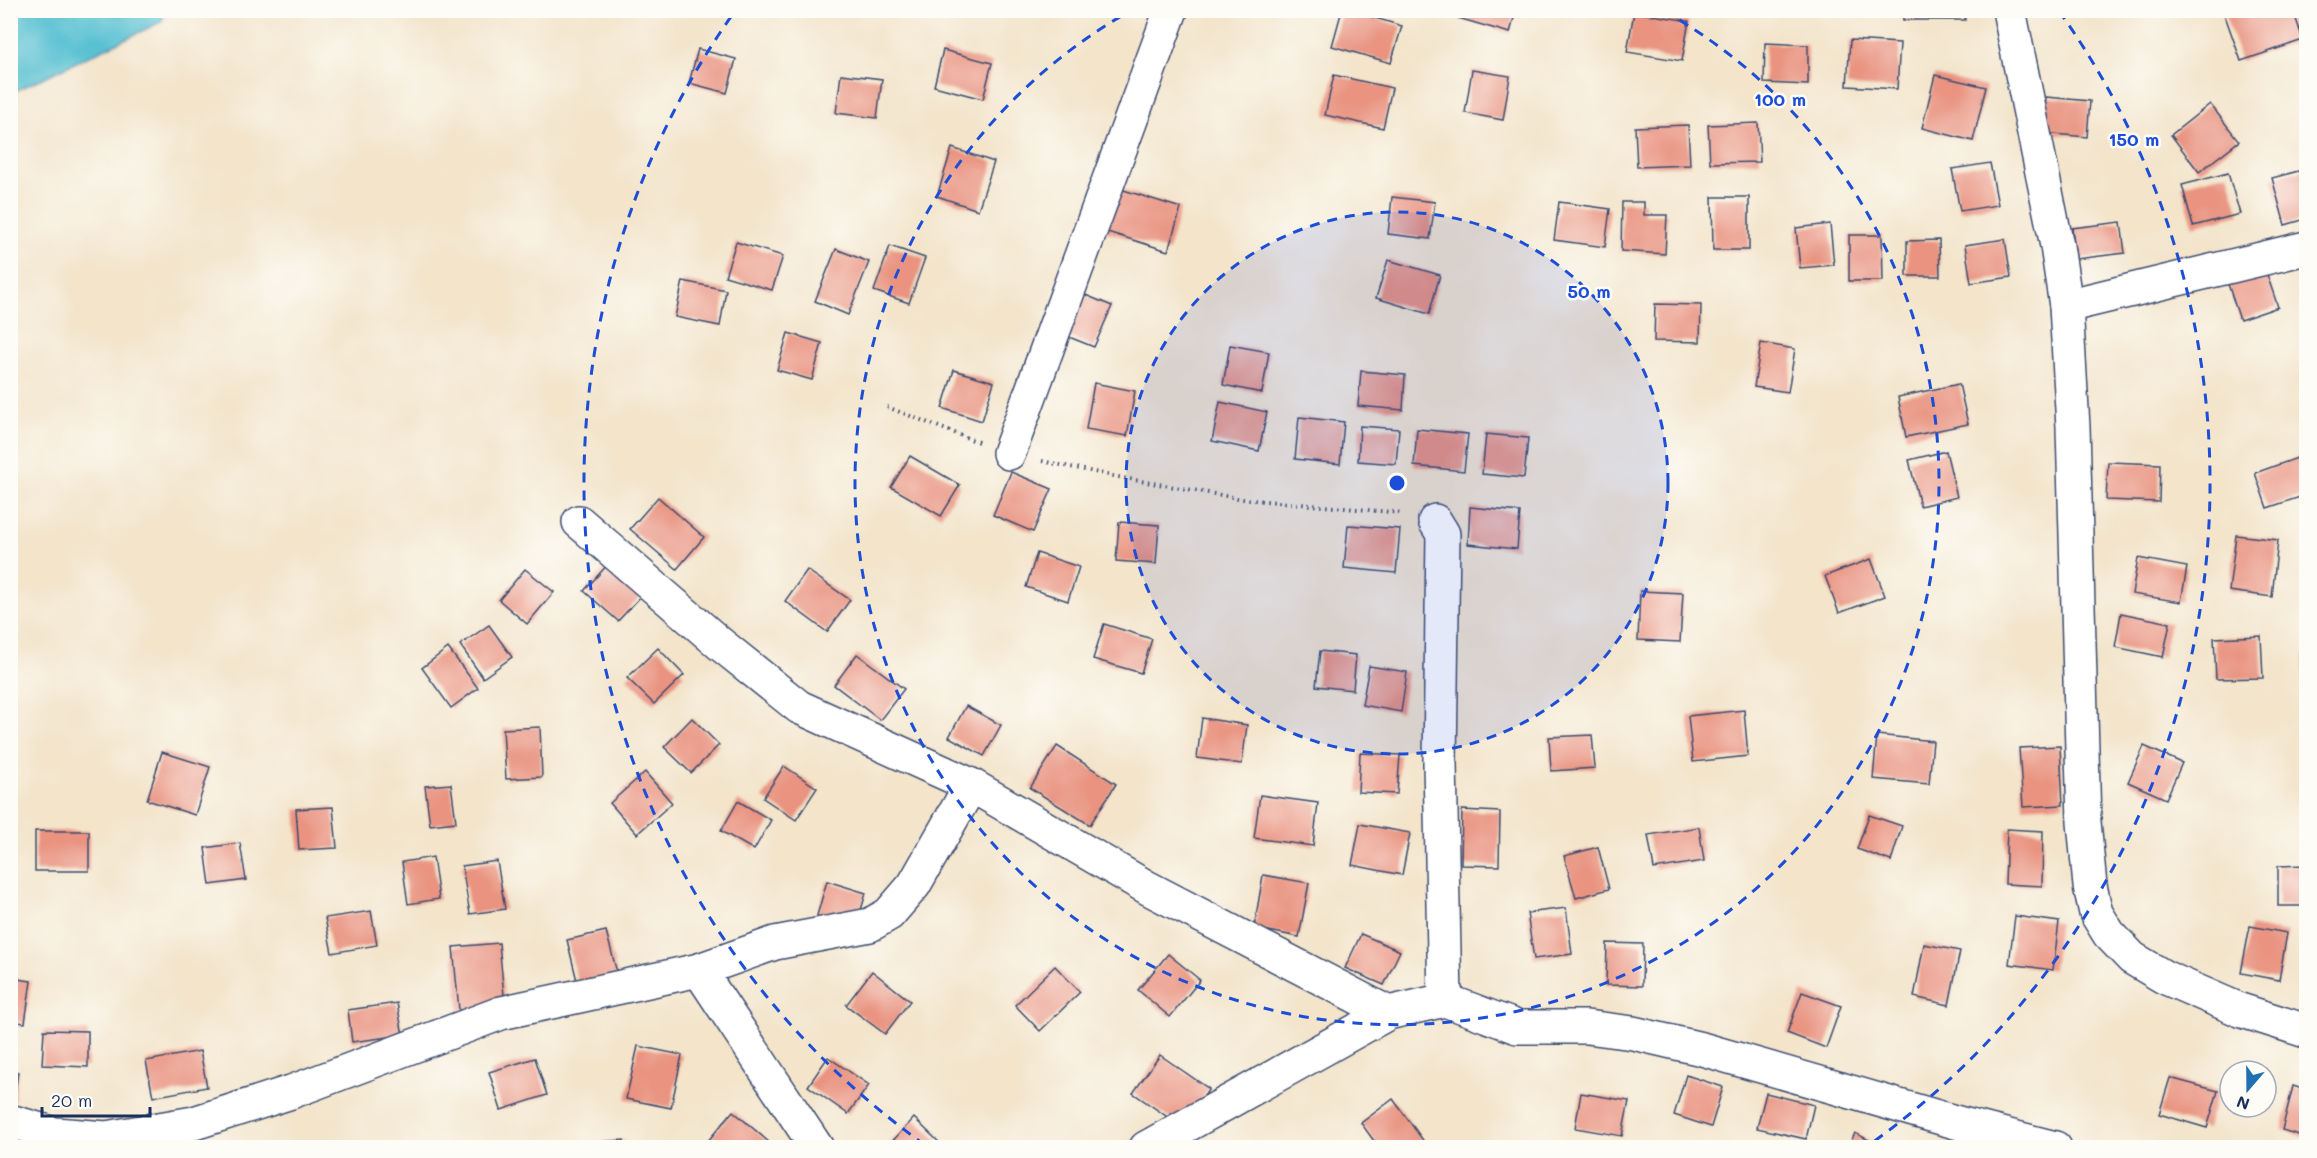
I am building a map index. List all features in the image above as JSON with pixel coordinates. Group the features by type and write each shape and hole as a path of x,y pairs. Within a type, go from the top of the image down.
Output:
{"street":[{"path":"1009,453 1171,10"},
{"path":"2009,10 2057,246 2066,306 2073,427 2084,822 2090,886 2096,913 2109,934 2132,958 2164,977 2240,1010 2307,1031"},
{"path":"2066,306 2307,248"},
{"path":"1435,521 1443,534 1440,763 1444,1000"},
{"path":"579,522 719,643 799,707 971,785 1148,888 1388,1013"},
{"path":"10,1121 56,1134 106,1138 194,1123 291,1092 501,1013 699,970 775,944 870,924 889,914 914,885 971,785"},
{"path":"699,970 817,1148"},
{"path":"1146,1148 1388,1013 1444,1000 1516,1027 1587,1028 1633,1033 1702,1049 1962,1124 2055,1148"}],"path":[{"path":"886,407 1009,453 1118,477 1243,499 1422,515 1435,521"}],"water":[{"path":"11,10 166,11 161,22 11,93"}],"building":[{"path":"1342,10 1349,10 1402,26 1391,63 1332,46"},
{"path":"1460,10 1516,10 1510,33 1458,18"},
{"path":"1903,10 1965,10 1965,20 1903,20"},
{"path":"2232,10 2293,10 2303,40 2241,61 2224,13"},
{"path":"1634,12 1689,21 1682,61 1627,52"},
{"path":"1850,40 1900,43 1897,89 1847,86"},
{"path":"1765,43 1808,45 1808,85 1764,83"},
{"path":"698,49 736,59 727,93 689,83"},
{"path":"943,50 992,63 983,99 934,86"},
{"path":"1472,70 1510,76 1503,120 1465,113"},
{"path":"841,74 882,79 877,118 836,113"},
{"path":"1334,75 1392,88 1383,128 1325,115"},
{"path":"1935,75 1986,87 1973,141 1922,128"},
{"path":"2046,97 2090,101 2087,137 2043,133"},
{"path":"2210,104 2239,141 2199,172 2171,135"},
{"path":"1758,123 1760,162 1710,163 1708,125"},
{"path":"1688,125 1690,165 1637,167 1635,127"},
{"path":"952,148 994,162 978,210 937,196"},
{"path":"1990,163 1998,205 1960,211 1952,169"},
{"path":"2306,169 2306,219 2285,225 2272,178"},
{"path":"2228,173 2240,214 2193,226 2182,185"},
{"path":"1114,187 1181,208 1168,251 1101,230"},
{"path":"1392,197 1435,202 1430,239 1388,234"},
{"path":"1712,197 1749,197 1749,250 1713,250"},
{"path":"1559,202 1610,209 1605,247 1554,240"},
{"path":"1622,202 1644,202 1644,215 1667,215 1665,254 1621,251"},
{"path":"2121,222 2125,253 2076,259 2072,228"},
{"path":"1830,224 1834,265 1800,268 1796,228"},
{"path":"1849,235 1882,235 1883,281 1849,281"},
{"path":"2005,239 2011,277 1971,283 1965,245"},
{"path":"1939,240 1940,276 1907,276 1907,241"},
{"path":"736,242 783,256 772,290 725,276"},
{"path":"890,246 925,258 909,303 874,291"},
{"path":"836,249 869,262 848,315 815,301"},
{"path":"1388,260 1440,275 1429,314 1376,298"},
{"path":"2263,263 2278,307 2240,320 2225,275"},
{"path":"683,281 726,290 720,326 675,317"},
{"path":"1076,291 1112,306 1094,347 1059,333"},
{"path":"1655,304 1701,305 1700,342 1654,341"},
{"path":"788,333 822,343 812,380 777,370"},
{"path":"1761,343 1795,349 1788,392 1754,387"},
{"path":"1230,345 1269,352 1262,393 1223,385"},
{"path":"954,370 994,382 982,421 942,408"},
{"path":"1361,371 1405,375 1403,410 1358,406"},
{"path":"1094,383 1135,391 1127,436 1086,429"},
{"path":"1959,384 1968,424 1906,437 1898,397"},
{"path":"1220,402 1267,412 1259,451 1212,441"},
{"path":"1299,417 1344,422 1340,464 1295,459"},
{"path":"1360,426 1399,429 1396,464 1358,461"},
{"path":"1417,429 1468,434 1464,471 1414,466"},
{"path":"1486,434 1528,438 1524,478 1482,474"},
{"path":"1946,451 1957,497 1920,506 1909,460"},
{"path":"910,456 960,485 941,516 891,487"},
{"path":"2300,457 2306,476 2306,495 2267,508 2255,473"},
{"path":"2108,462 2160,464 2159,502 2106,500"},
{"path":"1011,472 1052,489 1033,532 993,515"},
{"path":"658,497 704,537 677,569 630,529"},
{"path":"1470,507 1520,512 1517,549 1468,544"},
{"path":"1119,522 1159,525 1156,564 1116,561"},
{"path":"1348,525 1400,529 1396,573 1344,568"},
{"path":"2236,535 2278,540 2272,597 2229,591"},
{"path":"1037,553 1079,567 1068,601 1026,587"},
{"path":"2138,558 2187,567 2181,602 2132,594"},
{"path":"1871,559 1885,596 1839,613 1825,576"},
{"path":"608,564 642,595 618,621 584,591"},
{"path":"525,569 554,592 527,624 499,600"},
{"path":"807,570 850,600 827,632 785,601"},
{"path":"1640,591 1683,593 1680,642 1638,640"},
{"path":"2121,613 2170,623 2163,657 2115,647"},
{"path":"1104,624 1152,639 1141,673 1093,659"},
{"path":"489,625 512,657 483,678 460,645"},
{"path":"2261,636 2263,678 2216,679 2214,638"},
{"path":"448,648 478,688 451,708 422,668"},
{"path":"658,648 684,675 654,704 627,678"},
{"path":"1320,651 1356,655 1353,690 1316,686"},
{"path":"857,654 904,689 880,720 834,685"},
{"path":"2303,657 2306,657 2306,698 2305,698"},
{"path":"1369,666 1407,672 1401,712 1362,705"},
{"path":"966,706 1001,725 984,756 949,737"},
{"path":"1744,710 1748,756 1693,762 1688,716"},
{"path":"692,718 719,745 691,773 664,747"},
{"path":"1202,718 1247,725 1242,764 1197,758"},
{"path":"540,727 542,777 506,779 503,729"},
{"path":"1592,735 1595,768 1551,771 1549,737"},
{"path":"1877,735 1933,741 1929,784 1873,779"},
{"path":"1057,746 1116,784 1090,825 1030,788"},
{"path":"2060,746 2063,805 2023,807 2019,748"},
{"path":"2144,746 2182,763 2166,799 2128,782"},
{"path":"162,752 210,767 195,815 147,800"},
{"path":"1360,753 1400,755 1397,794 1358,792"},
{"path":"784,766 817,788 796,820 763,798"},
{"path":"645,772 672,803 637,834 610,803"},
{"path":"451,784 456,822 430,825 425,786"},
{"path":"1260,795 1318,803 1313,846 1254,838"},
{"path":"738,801 771,820 754,850 721,831"},
{"path":"333,807 337,848 299,850 296,809"},
{"path":"1462,810 1500,812 1499,866 1461,865"},
{"path":"1869,815 1902,826 1891,861 1857,849"},
{"path":"1360,824 1410,833 1402,875 1352,865"},
{"path":"1699,827 1704,861 1654,869 1648,835"},
{"path":"2007,829 2043,831 2042,886 2005,884"},
{"path":"35,831 89,831 89,871 35,871"},
{"path":"240,843 246,880 210,885 205,848"},
{"path":"1598,847 1609,889 1576,898 1564,856"},
{"path":"433,857 439,899 408,904 402,862"},
{"path":"497,861 505,909 470,914 462,866"},
{"path":"2306,865 2306,906 2278,906 2278,866"},
{"path":"1263,875 1309,883 1299,937 1254,928"},
{"path":"827,881 866,893 855,931 816,919"},
{"path":"1566,908 1572,954 1534,959 1527,913"},
{"path":"371,911 377,945 332,953 325,918"},
{"path":"2015,916 2059,922 2053,970 2009,964"},
{"path":"2250,926 2287,933 2279,980 2241,973"},
{"path":"606,931 620,984 580,993 567,940"},
{"path":"1361,934 1400,951 1384,985 1345,968"},
{"path":"499,943 505,1006 459,1010 453,947"},
{"path":"1607,943 1643,944 1642,986 1606,985"},
{"path":"1924,944 1960,951 1949,1005 1914,997"},
{"path":"1168,954 1200,980 1170,1017 1138,990"},
{"path":"1055,966 1080,992 1040,1031 1015,1005"},
{"path":"872,971 910,1001 885,1034 846,1005"},
{"path":"10,978 31,981 25,1023 10,1021"},
{"path":"1802,992 1841,1006 1826,1048 1787,1033"},
{"path":"397,1003 403,1035 352,1042 348,1010"},
{"path":"44,1030 88,1031 88,1067 42,1065"},
{"path":"638,1046 682,1055 671,1108 626,1099"},
{"path":"200,1051 207,1087 153,1097 146,1061"},
{"path":"1160,1055 1209,1089 1182,1127 1133,1093"},
{"path":"828,1057 869,1085 848,1114 808,1086"},
{"path":"535,1058 547,1095 501,1110 489,1072"},
{"path":"10,1071 18,1072 13,1108 10,1108"},
{"path":"1686,1075 1723,1087 1711,1127 1674,1115"},
{"path":"2170,1078 2218,1091 2207,1128 2159,1114"},
{"path":"2293,1086 2306,1090 2306,1137 2282,1130"},
{"path":"1581,1093 1629,1101 1622,1136 1575,1128"},
{"path":"1766,1093 1814,1105 1806,1139 1757,1128"},
{"path":"1393,1099 1425,1143 1418,1148 1379,1148 1361,1123"},
{"path":"733,1111 770,1143 766,1148 713,1148 707,1142"},
{"path":"914,1118 945,1148 886,1148"},
{"path":"1855,1133 1884,1148 1848,1148"},
{"path":"624,1140 625,1148 587,1148 587,1143"},
{"path":"1949,1143 1972,1146 1972,1148 1949,1148"}]}
